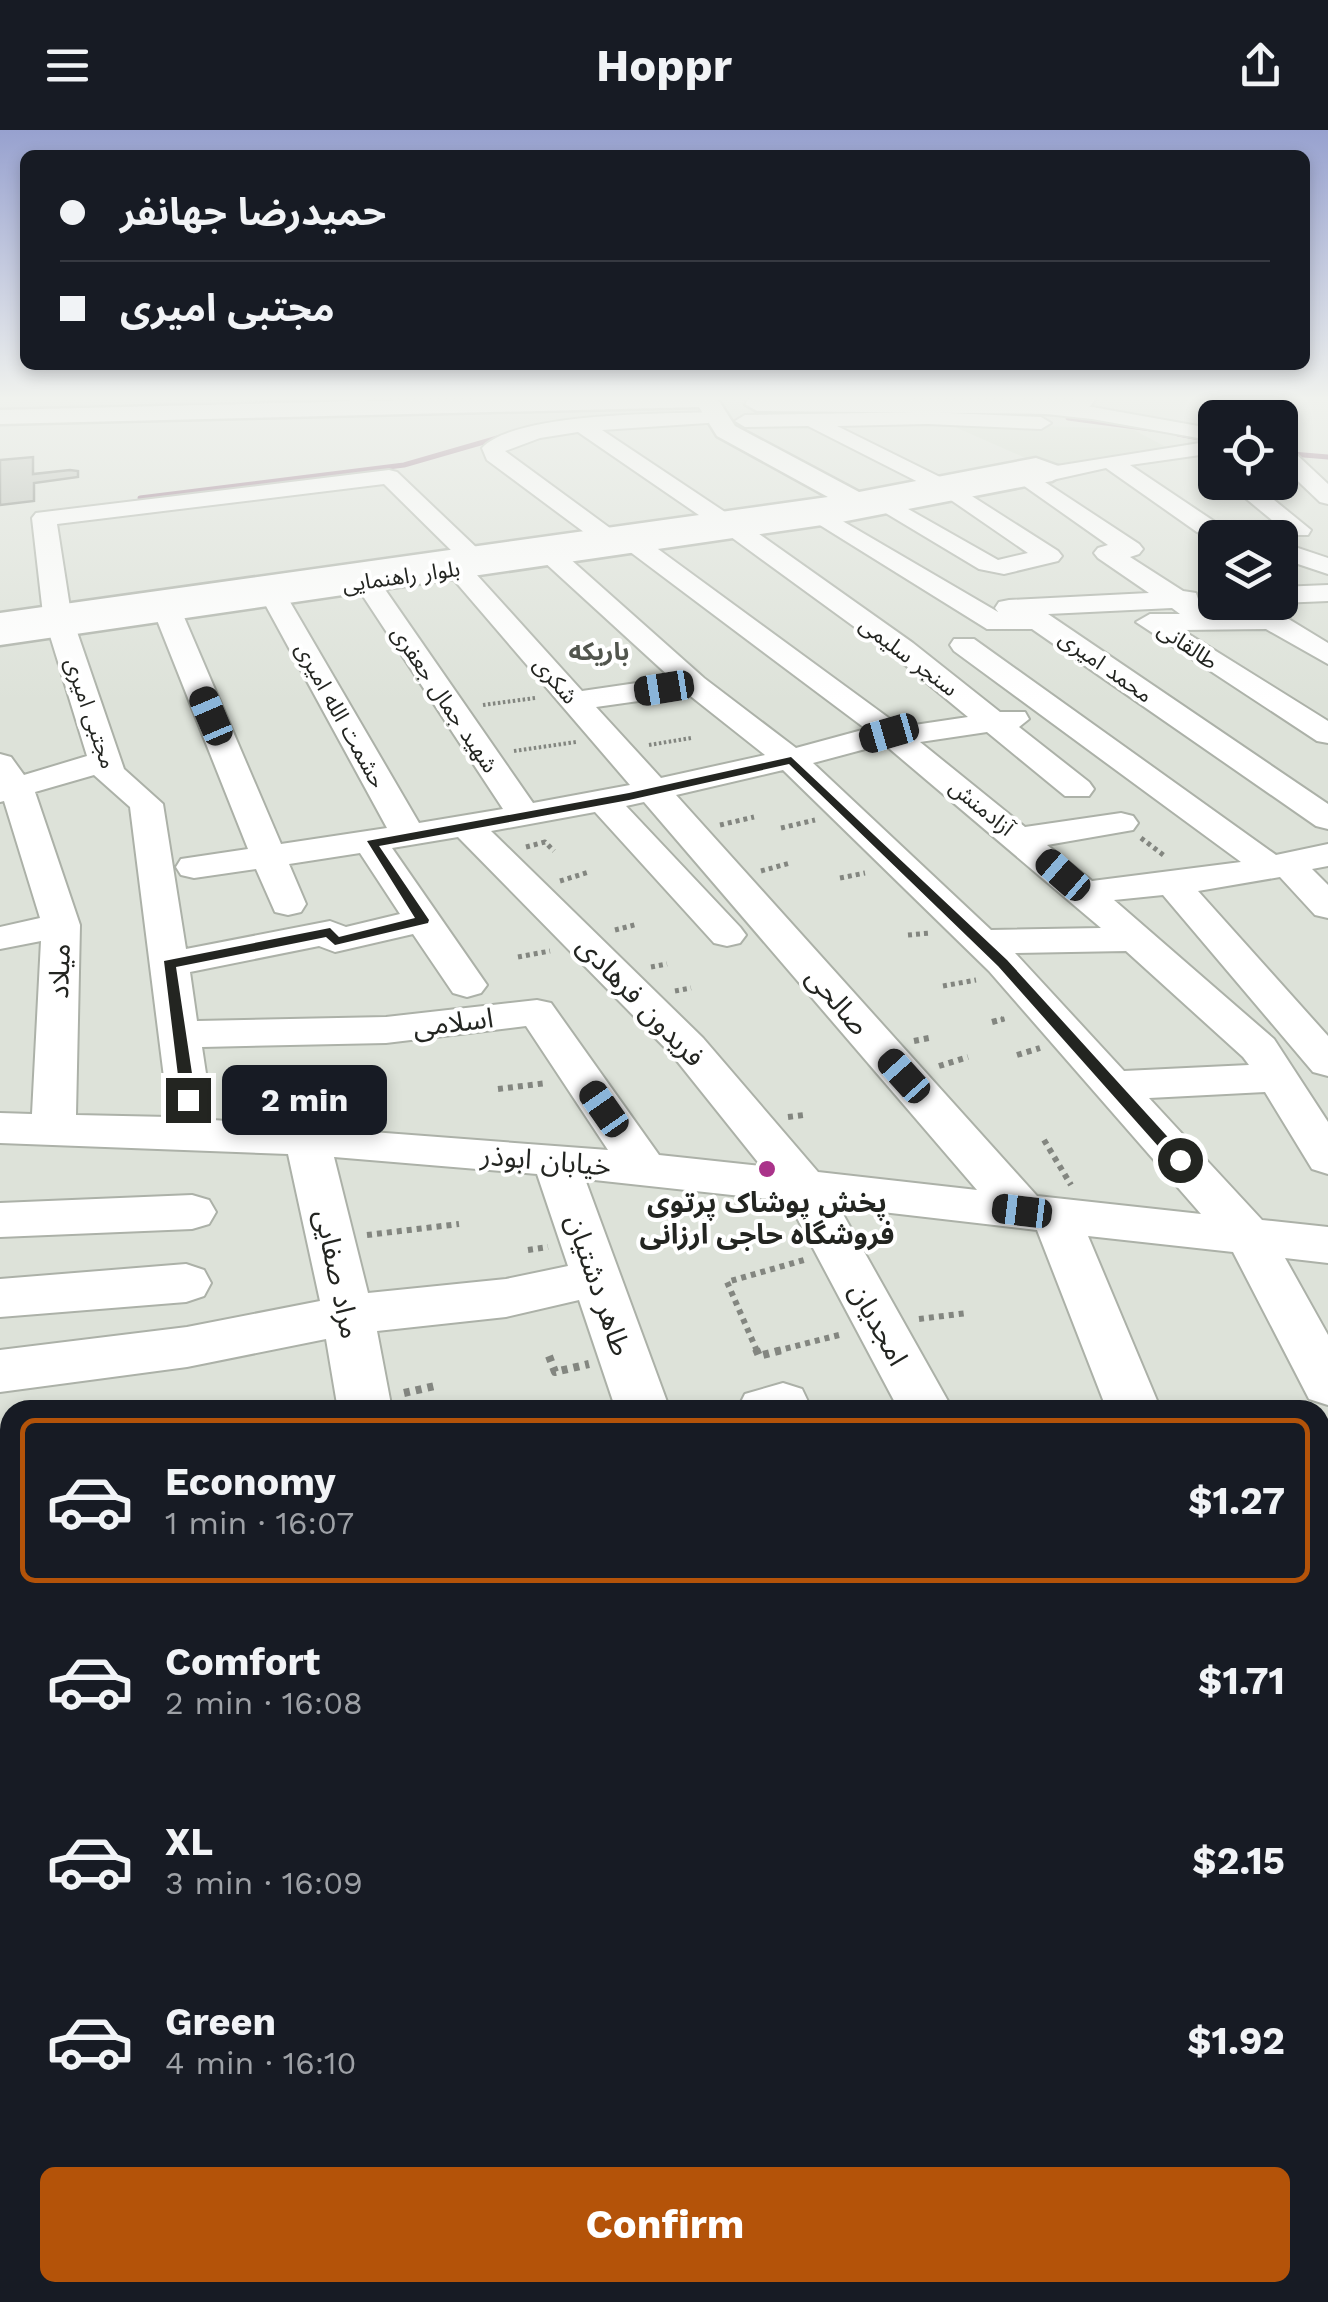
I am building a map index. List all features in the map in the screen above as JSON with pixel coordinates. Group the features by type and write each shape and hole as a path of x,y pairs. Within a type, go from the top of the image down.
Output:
{"main road":[{"path":"861,498 870,505"},
{"name":"بلوار راهنمایی","path":"728,524 819,517 902,498"},
{"name":"بلوار راهنمایی","path":"0,635 60,620 870,505"},
{"name":"بلوار راهنمایی","path":"0,623 167,610 366,581 464,561 551,554 619,539"}],"street":[{"name":"مجتبی امیری","path":"193,1133 146,804 110,773 113,754 60,620 44,518 209,498"},
{"name":"شکری","path":"408,498 654,792"},
{"name":"آزادمنش","path":"559,498 892,735 1021,838 1259,1048 1328,1158"},
{"name":"سنجر سلیمی","path":"690,498 902,649 1077,789"},
{"path":"870,505 996,565 1048,556 961,498"},
{"path":"1069,498 1130,549 1108,553 1178,599 1198,605"},
{"path":"1164,498 1198,522"},
{"path":"1260,500 1299,530 1328,525"},
{"name":"محمد امیری","path":"819,517 997,623 1038,620 1328,820"},
{"path":"551,554 694,684 791,760 980,942 1249,1237 1328,1384"},
{"path":"1298,556 1328,566"},
{"name":"شهید جمال جعفری","path":"366,581 525,817"},
{"path":"1298,594 1328,593"},
{"name":"حشمت الله امیری","path":"273,594 409,836"},
{"path":"974,610 1178,599"},
{"path":"167,610 288,904"},
{"name":"طالقانی","path":"1198,613 1150,622 1311,729"},
{"name":"طالقانی","path":"1267,620 1326,663"},
{"name":"سنجر سلیمی","path":"964,645 1058,715 1280,866 1328,906"},
{"path":"575,702 694,684"},
{"path":"194,867 371,844 525,817 654,792 892,735 1058,715"},
{"path":"1180,746 1212,740"},
{"path":"6,782 113,754"},
{"path":"939,772 1034,756"},
{"name":"میلاد","path":"6,782 16,842 61,924 53,1129"},
{"name":"صالحی","path":"654,792 1054,1215 1130,1400"},
{"path":"604,802 727,935"},
{"path":"1021,838 1121,823"},
{"name":"فریدون فرهادی","path":"468,827 688,1046 803,1186"},
{"path":"371,844 467,986"},
{"path":"1084,893 1172,883 1328,855"},
{"path":"1172,883 1328,1062"},
{"path":"169,964 330,932 335,942 423,920"},
{"path":"0,938 61,924"},
{"path":"980,942 1135,939"},
{"name":"اسلامی","path":"179,1034 386,1030 537,1012 645,1169"},
{"path":"1112,1086 1277,1078"},
{"name":"خیابان ابوذر","path":"0,1128 193,1133 555,1160 1328,1245"},
{"name":"مراد صفایی","path":"308,1140 363,1400"},
{"name":"طاهر دشتیان","path":"555,1160 639,1400"},
{"name":"امجدیان","path":"803,1186 921,1400"},
{"path":"0,1220 192,1212"},
{"path":"0,1371 187,1346 348,1315 506,1298 596,1278"},
{"path":"0,1298 186,1283"}],"path":[{"path":"452,708 542,698"},
{"path":"483,755 579,742"},
{"path":"498,1089 583,1079"},
{"path":"1044,1140 1066,1172 1054,1215"},
{"path":"331,1239 459,1224"},
{"path":"839,1250 727,1282 759,1356 879,1324"}],"building":[{"path":"0,498 34,498 34,501 0,505"},
{"path":"0,498 34,498 34,501 0,505"}],"place":[{"name":"پخش پوشاک پرتوی فروشگاه حاجی ارزانی","path":"767,1169"}],"district":[{"name":"باریکه","path":"599,651"}],"route":[{"path":"188,1100 169,964 330,932 335,942 423,920 371,844 629,797 791,760 1003,963 1180,1160"}]}
